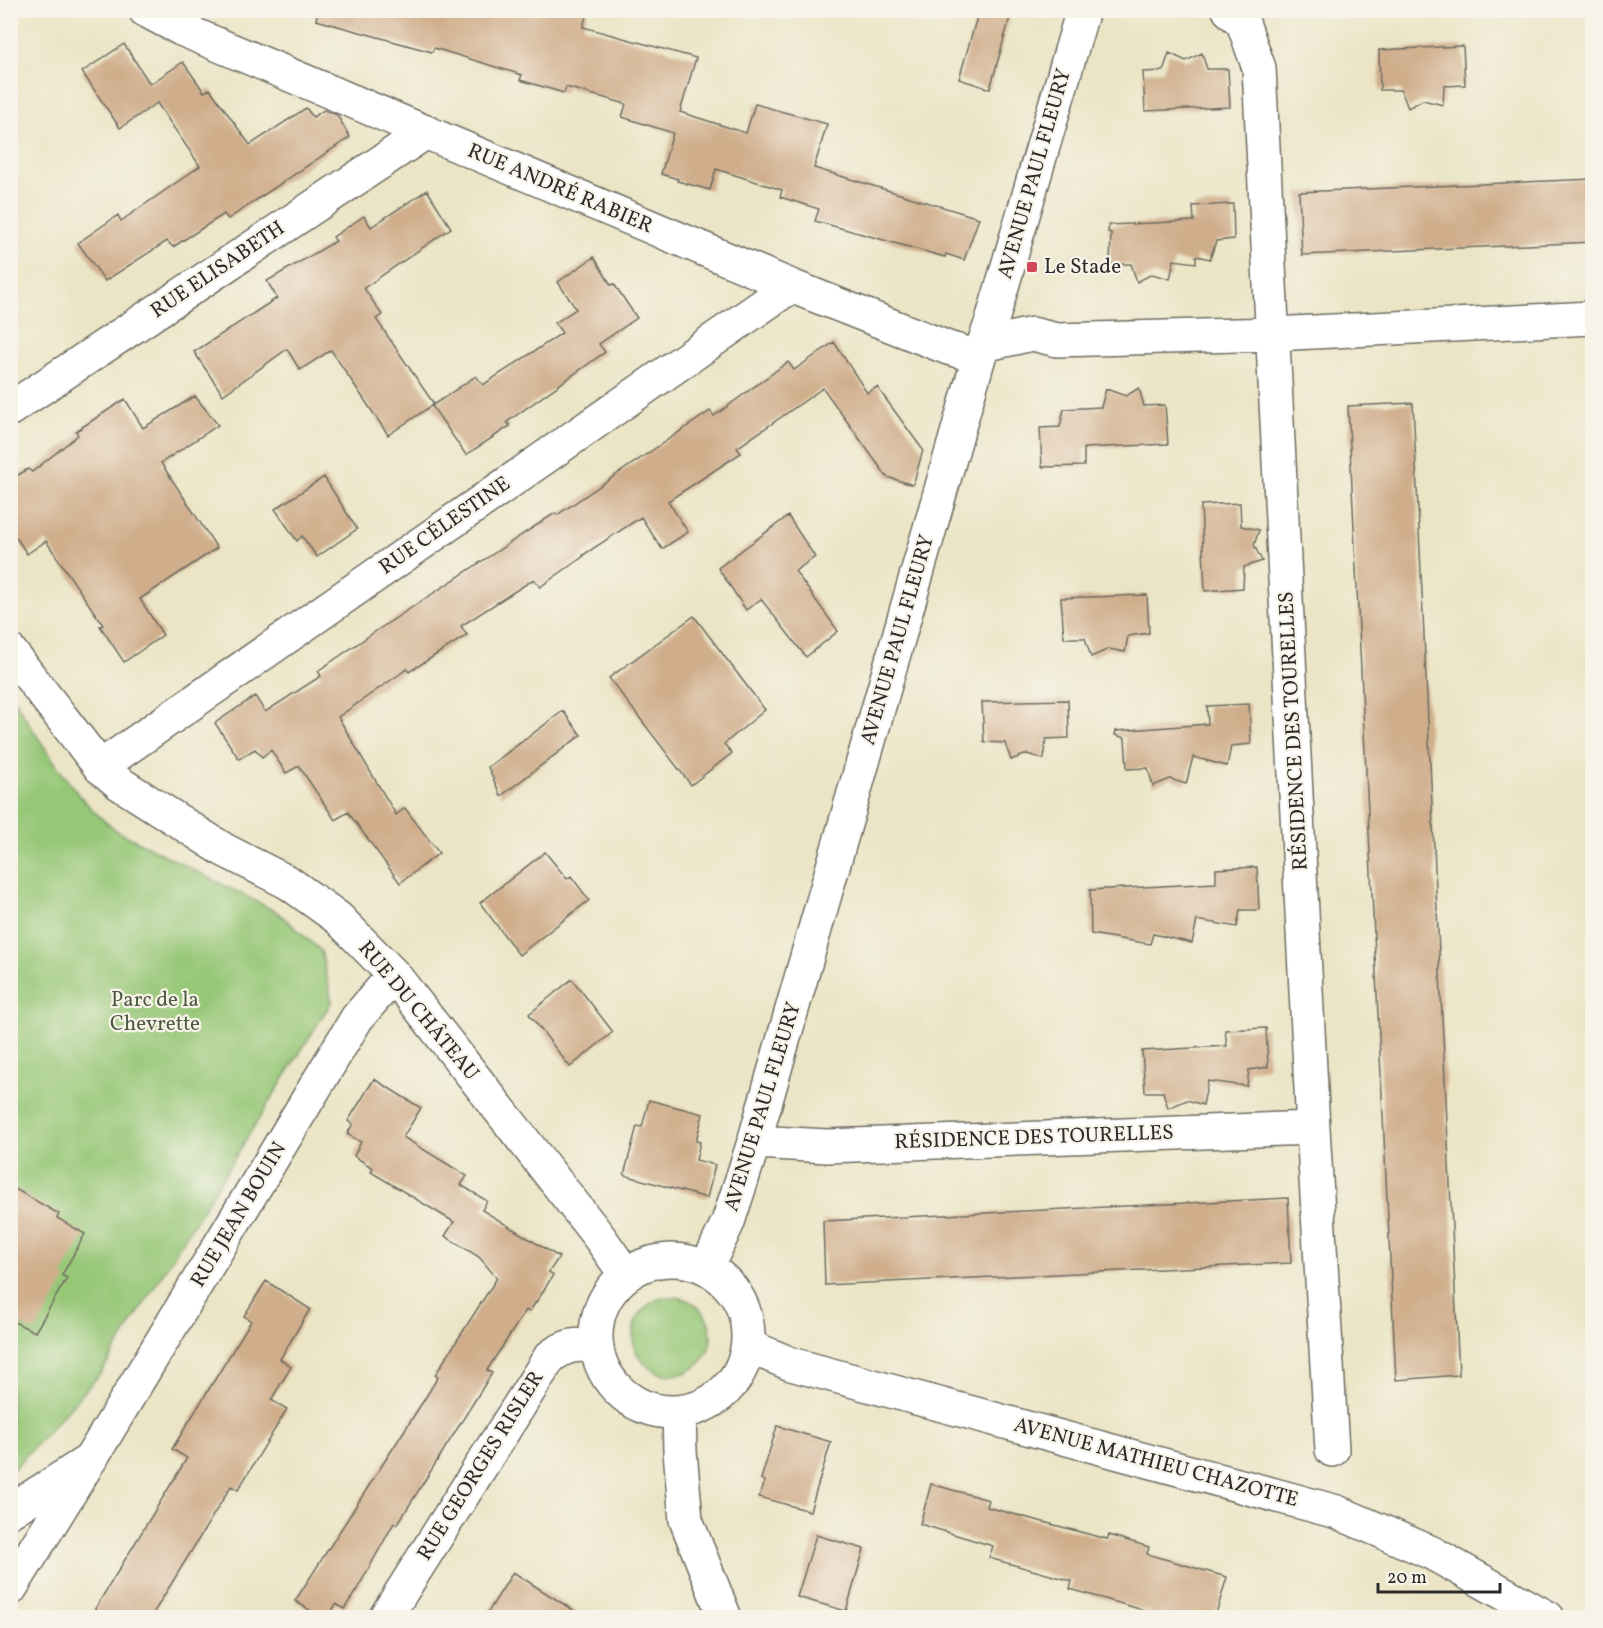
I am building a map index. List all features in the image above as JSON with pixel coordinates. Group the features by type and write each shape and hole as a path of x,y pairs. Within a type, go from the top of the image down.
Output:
{"street":[{"name":"RUE ANDRÉ RABIER","path":"145,10 181,29 790,286 948,348 982,351"},
{"name":"AVENUE PAUL FLEURY","path":"707,1267 728,1222 754,1142 982,351 1083,10"},
{"name":"RÉSIDENCE DES TOURELLES","path":"1229,10 1242,23 1259,68 1313,1128 1332,1450"},
{"name":"RUE ELISABETH","path":"10,409 426,132"},
{"name":"RUE CÉLESTINE","path":"100,767 790,286"},
{"path":"982,351 1032,334 1057,340 1273,334 1593,318"},
{"name":"RUE DU CHÂTEAU","path":"10,651 100,767 119,783 224,850 290,883 339,918 394,975 600,1238 626,1275"},
{"name":"RUE JEAN BOUIN","path":"10,1589 357,1018 394,975"},
{"name":"RÉSIDENCE DES TOURELLES","path":"754,1142 827,1146 1313,1128"},
{"path":"665,1260 686,1260 707,1267 727,1280 739,1297 747,1318 748,1346 744,1362 734,1381 719,1396 700,1407 679,1412 656,1410 634,1402 617,1388 603,1369 597,1347 597,1326 602,1307 611,1290 626,1275 644,1265 665,1260"},
{"name":"RUE GEORGES RISLER","path":"385,1617 550,1357 563,1348 579,1344 597,1347"},
{"name":"AVENUE MATHIEU CHAZOTTE","path":"748,1346 791,1364 1337,1512 1432,1553 1548,1617"},
{"path":"679,1412 686,1520 725,1617"},
{"name":"RUE JEAN BOUIN","path":"10,1511 90,1460"}],"green space":[{"name":"Parc de la Chevrette","path":"10,694 58,768 101,818 117,831 277,912 321,951 332,1001 101,1373 11,1472"},
{"path":"672,1297 687,1300 699,1309 708,1321 711,1336 708,1351 699,1363 687,1372 672,1375 657,1372 645,1363 636,1351 633,1336 636,1321 645,1309 657,1300"}],"building":[{"path":"318,10 588,10 583,27 696,58 680,112 746,133 755,104 827,124 814,168 979,218 964,260 946,254 945,257 815,221 819,209 780,197 782,190 716,169 710,190 677,181 678,179 661,174 673,133 622,117 626,104 566,87 564,93 520,80 522,75 434,48 432,52 316,20"},
{"path":"979,10 1012,10 990,89 959,79"},
{"path":"124,44 150,84 183,62 204,92 210,89 250,145 306,108 313,117 324,110 337,115 350,137 228,219 224,214 173,247 167,241 105,281 78,243 118,215 121,221 200,166 157,103 120,128 82,72"},
{"path":"1463,46 1465,85 1444,86 1443,105 1423,100 1408,108 1401,90 1380,90 1379,50"},
{"path":"1169,53 1186,61 1202,53 1207,69 1228,69 1230,107 1145,111 1143,72 1163,71"},
{"path":"1593,179 1593,242 1302,255 1299,192"},
{"path":"427,190 451,228 364,288 382,315 376,319 434,404 388,435 331,350 300,370 287,349 223,395 194,352 277,298 267,281 336,241 333,237 364,216 371,227"},
{"path":"1233,204 1234,239 1216,241 1210,259 1196,256 1196,263 1174,260 1170,279 1152,274 1137,282 1131,264 1110,264 1109,225 1194,221 1193,206"},
{"path":"594,257 611,285 614,284 637,318 599,344 605,352 507,422 510,426 466,455 432,406 476,376 483,385 562,333 555,323 576,309 558,282"},
{"path":"834,342 867,393 877,387 923,450 913,485 887,477 823,388 737,448 741,453 668,501 688,532 662,549 641,517 583,555 540,587 534,579 461,626 467,635 409,672 407,669 338,717 396,815 405,808 439,853 400,883 348,812 335,820 299,766 286,773 271,750 262,757 255,749 239,759 215,723 255,696 265,712 321,676 318,671 379,629 555,513 557,515 710,411 714,416 788,362 794,370"},
{"path":"1139,388 1144,406 1165,405 1168,444 1084,448 1084,466 1042,467 1040,428 1060,427 1064,409 1101,407 1106,389 1126,396"},
{"path":"195,396 218,425 161,463 217,548 140,599 163,635 124,662 100,626 103,625 46,541 27,554 10,528 10,480 28,469 32,472 78,435 76,431 125,399 143,428"},
{"path":"1413,403 1459,1375 1396,1380 1348,406"},
{"path":"324,477 357,529 317,557 302,536 297,541 275,509"},
{"path":"1240,503 1241,526 1259,530 1254,545 1262,561 1244,567 1243,588 1205,591 1201,505"},
{"path":"788,516 815,557 795,571 838,631 806,657 761,599 746,610 718,568"},
{"path":"1147,595 1149,633 1128,636 1125,652 1109,649 1091,657 1085,638 1064,638 1061,598"},
{"path":"694,616 765,710 724,744 732,753 691,785 609,678"},
{"path":"1068,700 1069,738 1046,739 1044,759 1027,754 1011,760 1005,743 984,742 982,702"},
{"path":"1249,704 1251,744 1231,746 1227,766 1193,757 1186,784 1170,779 1153,786 1148,768 1127,769 1125,738 1115,735 1116,731 1208,724 1207,706"},
{"path":"563,711 581,735 501,796 488,767"},
{"path":"545,852 567,879 571,876 589,900 519,955 480,903"},
{"path":"1257,867 1259,910 1240,910 1237,927 1197,920 1192,943 1153,934 1150,944 1091,934 1090,890 1216,883 1216,869"},
{"path":"572,979 613,1032 570,1067 529,1014"},
{"path":"1266,1028 1268,1067 1249,1070 1247,1086 1208,1081 1203,1105 1187,1100 1168,1108 1163,1092 1145,1092 1142,1051 1227,1046 1225,1030"},
{"path":"374,1079 421,1108 403,1137 467,1176 461,1185 487,1201 482,1210 559,1257 549,1272 553,1275 541,1295 529,1312 526,1310 487,1370 492,1373 397,1525 394,1523 356,1591 344,1609 336,1604 328,1617 321,1617 295,1601 424,1400 438,1377 435,1375 497,1278 479,1257 445,1236 454,1222 371,1172 373,1168 354,1156 361,1142 347,1134 353,1124 348,1121"},
{"path":"649,1100 703,1114 696,1141 700,1142 696,1160 715,1165 707,1198 624,1175 637,1126 642,1127"},
{"path":"10,1186 59,1214 57,1218 85,1234 62,1275 67,1278 35,1332 10,1320"},
{"path":"1288,1198 1291,1263 825,1285 823,1221"},
{"path":"266,1281 310,1309 280,1359 291,1367 271,1400 287,1409 238,1490 231,1486 151,1617 90,1617 187,1458 172,1449 251,1321 244,1316"},
{"path":"777,1426 831,1442 810,1511 759,1497 765,1481 761,1479"},
{"path":"931,1484 989,1500 987,1507 1107,1539 1109,1535 1149,1547 1147,1554 1227,1577 1215,1617 1149,1617 1150,1612 1070,1589 1072,1581 989,1558 993,1546 920,1524"},
{"path":"816,1535 864,1549 846,1611 797,1597"},
{"path":"513,1572 584,1617 485,1617"}],"place":[{"name":"Le Stade","path":"1032,267"}]}
